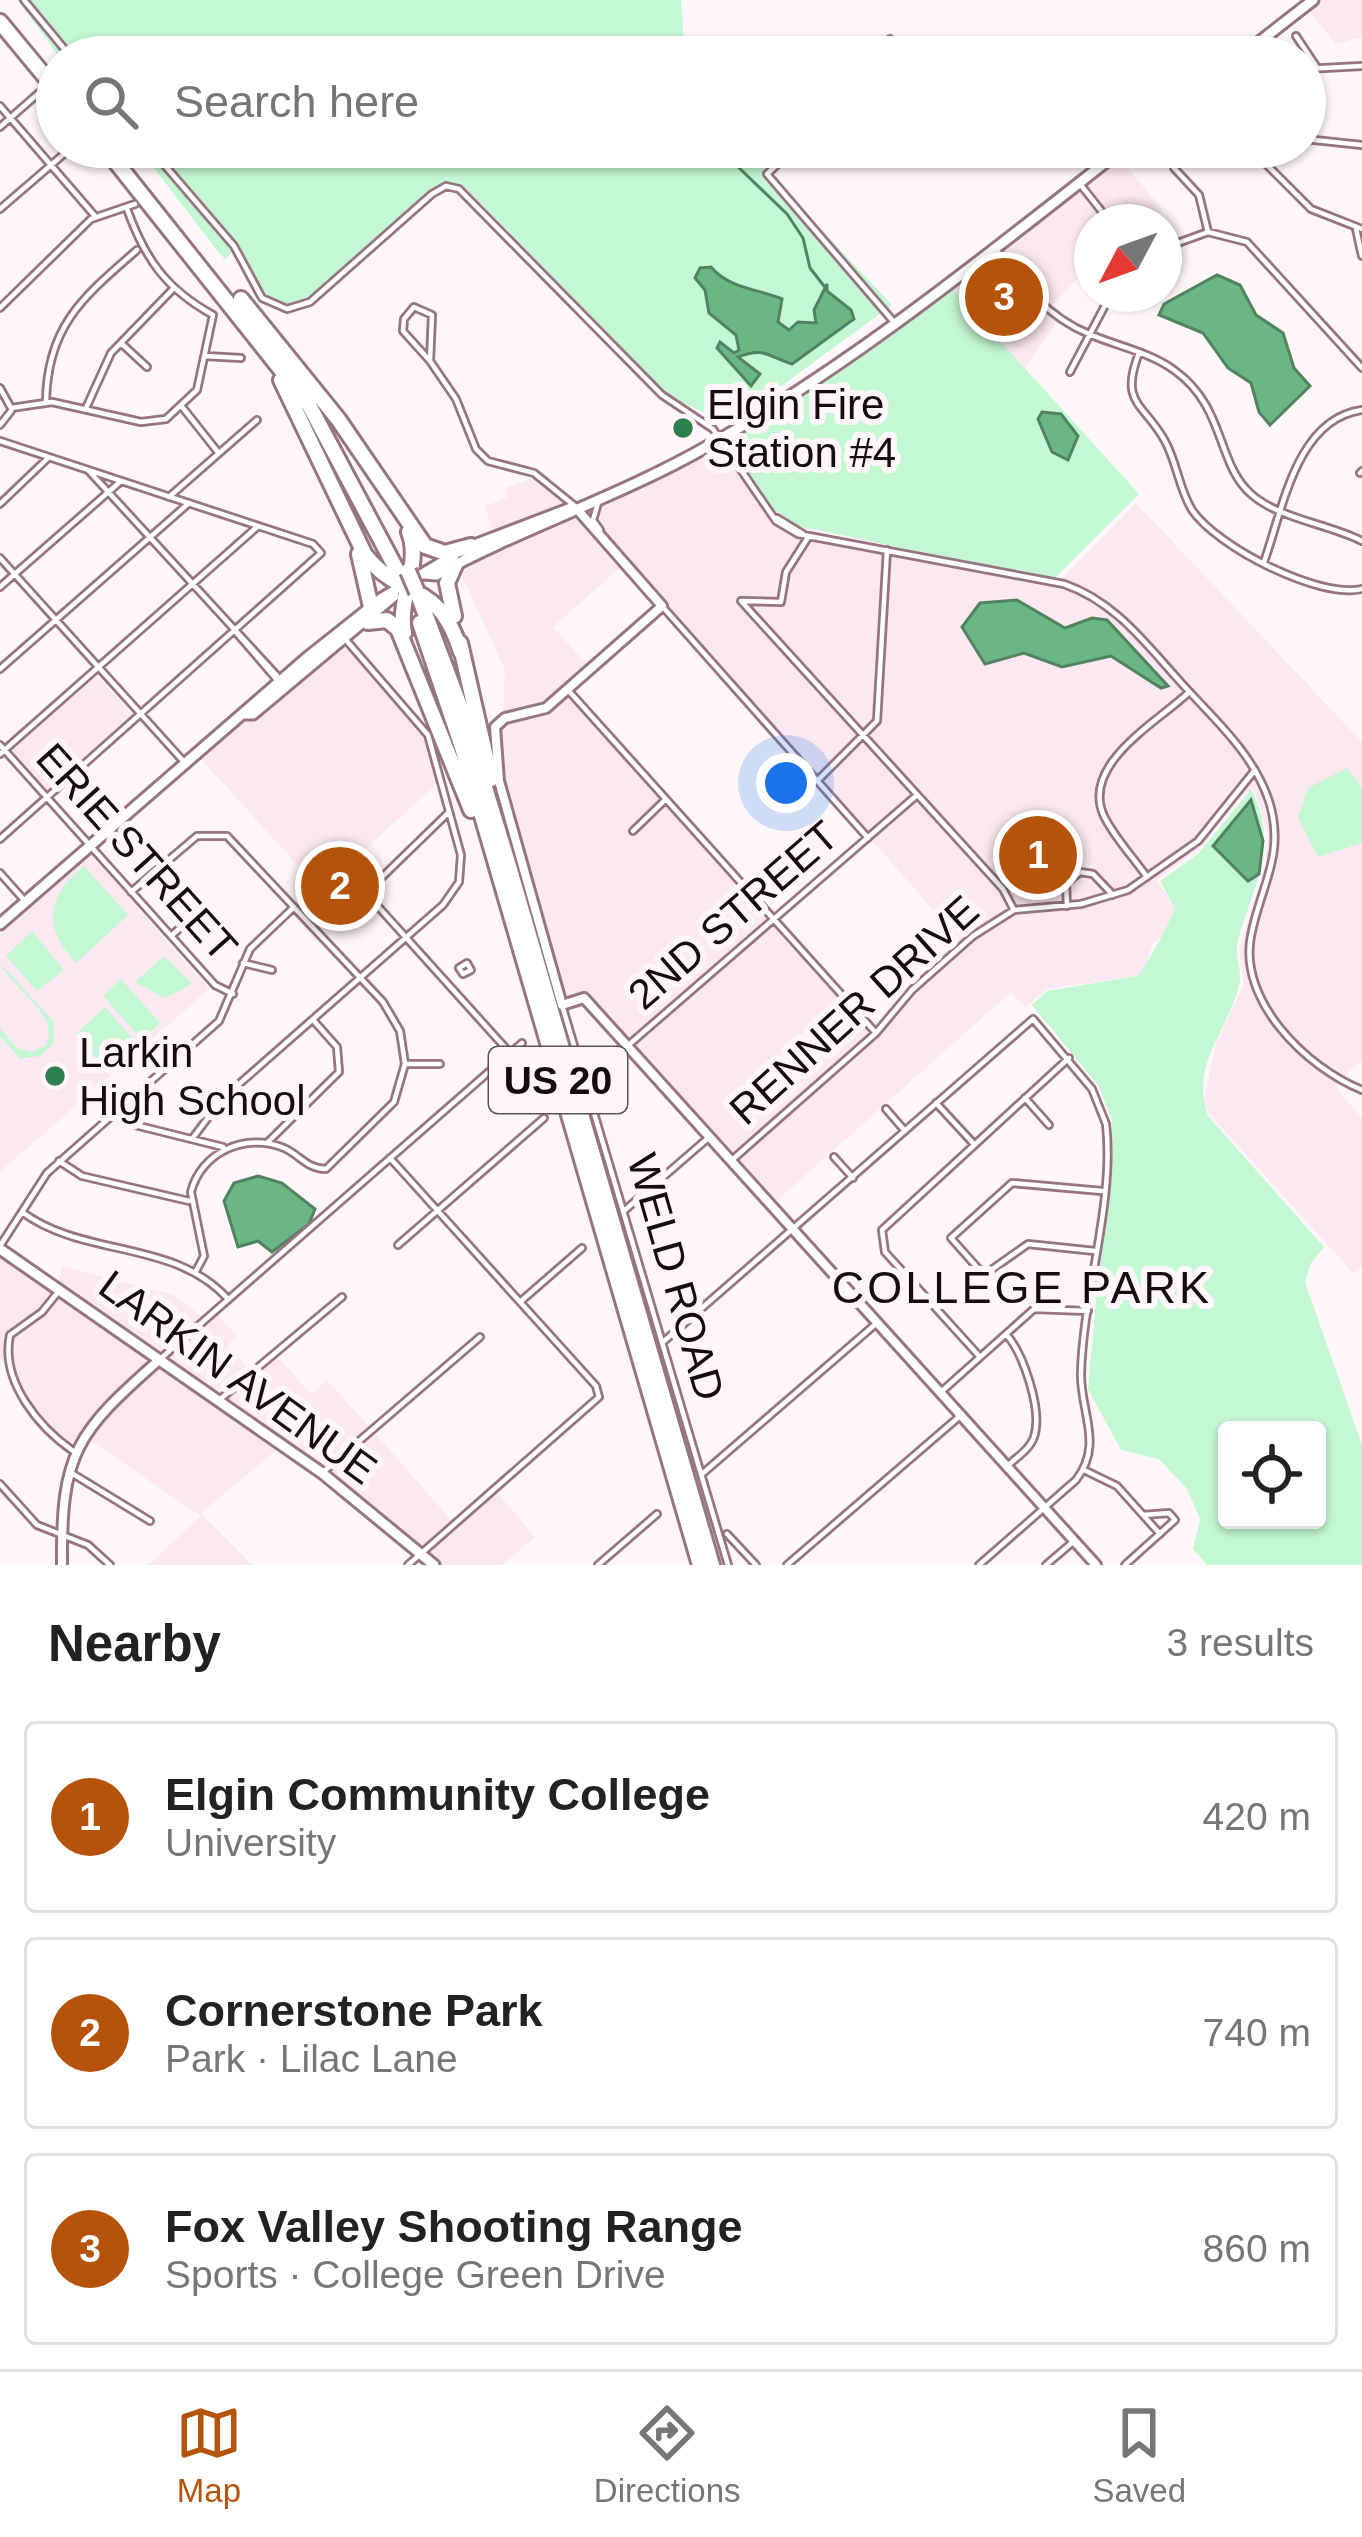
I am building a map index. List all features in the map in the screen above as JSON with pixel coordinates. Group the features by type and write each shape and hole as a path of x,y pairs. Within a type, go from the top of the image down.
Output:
{"highway":[{"path":"0,13 36,56"},
{"path":"0,22 36,66"},
{"name":"US 20","path":"124,168 309,405 406,586 462,747 700,1565"},
{"name":"US 20","path":"126,168 241,299 332,429 460,709 712,1565"},
{"path":"181,240 290,394 345,515 372,593 369,615 392,622 412,661"},
{"path":"241,299 255,310 338,419 432,551 445,554 471,546"},
{"path":"400,511 413,542 402,622 412,661 519,947"},
{"path":"345,515 377,570 445,610 461,652"},
{"path":"455,565 447,583 509,849 508,866"}],"main road":[{"path":"1267,36 1313,0"},
{"path":"425,574 436,575 721,439 892,321 1099,168"},
{"path":"0,924 279,681 406,586 471,546 557,509 576,507"},
{"path":"245,714 253,714 346,640 369,615"},
{"name":"LARKIN AVENUE","path":"0,1247 322,1473 434,1565"}],"street":[{"path":"25,0 54,36"},
{"path":"1326,68 1362,66"},
{"path":"0,127 36,95"},
{"path":"0,106 36,149"},
{"path":"1326,141 1362,145"},
{"path":"0,209 48,168"},
{"path":"52,168 95,217"},
{"path":"167,168 234,246 262,298 287,309 310,302 432,194 446,186 459,189 662,395 706,422 774,517 806,535 1088,592 1118,613 1255,770 1270,804 1274,833 1270,883 1250,937 1249,958 1257,987 1292,1041 1328,1073 1362,1090"},
{"path":"773,168 767,174 892,321"},
{"path":"1174,168 1199,195 1208,232"},
{"path":"1270,168 1311,209 1359,229 1362,256"},
{"path":"1079,183 1095,204"},
{"path":"0,308 95,217 135,204"},
{"path":"6,406 46,402 143,422 183,409 198,388 213,315 172,289 140,248 127,209"},
{"path":"1182,241 1208,232 1234,236 1257,250 1362,368"},
{"path":"994,247 1032,295 1088,334 1175,371 1198,392 1216,418 1242,484 1262,502 1362,541"},
{"path":"46,402 47,361 59,330 140,248"},
{"path":"86,407 121,343 172,289"},
{"path":"430,361 432,315 414,308 404,319 403,331 456,399 476,449 488,461 534,473 576,507 868,838"},
{"path":"1070,372 1101,312"},
{"path":"121,343 147,367"},
{"path":"412,343 431,344"},
{"path":"1139,352 1131,381 1134,402 1165,441 1189,505 1217,538 1333,589 1362,589"},
{"path":"205,356 241,358"},
{"path":"0,388 6,406 0,425"},
{"path":"183,409 218,453"},
{"path":"1264,562 1315,434 1333,419 1362,410"},
{"path":"169,497 256,420"},
{"path":"0,441 313,544 321,551 318,559 0,839"},
{"path":"0,504 48,458"},
{"path":"89,471 279,681"},
{"path":"0,587 121,481"},
{"path":"600,498 593,520 604,540"},
{"path":"0,669 189,503"},
{"path":"1,750 258,526"},
{"path":"806,535 786,572 781,602 741,601 1003,889 1014,910"},
{"path":"817,781 877,721 887,550"},
{"path":"0,558 185,763"},
{"path":"662,606 568,690 876,1034"},
{"path":"192,1139 222,1099 406,939 458,884 461,848 424,726 346,640"},
{"name":"WELD ROAD","path":"568,690 545,708 505,718 495,728 504,800 728,1565"},
{"path":"1147,877 1102,813 1101,782 1123,750 1189,692"},
{"name":"ERIE STREET","path":"1,750 215,985 234,994"},
{"name":"RENNER DRIVE","path":"731,1160 876,1034 940,963 1014,910 1067,906 1113,895 1147,877 1198,841 1255,770"},
{"name":"2ND STREET","path":"587,1081 917,795"},
{"path":"633,831 665,800"},
{"path":"450,812 377,882 373,894 379,910 510,1053"},
{"path":"117,1111 135,1126 227,1148 266,1143 326,1169 382,1120 399,1093 405,1064 397,1024 241,848 220,833 203,833 131,892"},
{"path":"1067,906 1066,884 1080,872 1093,874 1113,895"},
{"path":"0,873 26,902"},
{"path":"171,936 205,906"},
{"path":"0,1247 59,1161 219,1022 254,943 294,907"},
{"path":"243,963 272,970"},
{"path":"448,985 462,973"},
{"path":"562,1005 584,998 1096,1565"},
{"path":"663,1342 1031,1018 1092,1089 1106,1124 1081,1376 1092,1433 1084,1469 979,1565"},
{"path":"266,1143 339,1072 337,1047 314,1020"},
{"path":"62,1565 68,1472 73,1451 89,1426 158,1360 522,1043"},
{"path":"980,1357 881,1243 888,1222 1069,1058"},
{"path":"405,1064 440,1064"},
{"path":"1024,1098 1049,1126"},
{"path":"936,1103 974,1144"},
{"path":"886,1109 905,1131"},
{"path":"398,1245 544,1118"},
{"path":"625,1210 710,1136"},
{"path":"196,1271 204,1252 190,1202 200,1170 227,1148"},
{"path":"834,1157 853,1178"},
{"path":"390,1158 596,1386 599,1397 407,1565"},
{"path":"59,1161 75,1174 190,1202"},
{"path":"1095,1251 1028,1244 986,1275 952,1236 1008,1185 1024,1181 1102,1191"},
{"path":"22,1212 68,1236 196,1271 229,1299"},
{"path":"520,1302 582,1248"},
{"path":"59,1290 42,1312 10,1335 4,1364 29,1416 73,1451"},
{"path":"218,1401 342,1297"},
{"path":"941,1392 1041,1307 1088,1311"},
{"path":"702,1474 878,1322"},
{"path":"1006,1334 1024,1358 1035,1426 1032,1441 1006,1466"},
{"path":"322,1473 480,1337"},
{"path":"788,1565 961,1416"},
{"path":"1084,1469 1117,1486 1160,1534"},
{"path":"68,1472 150,1521"},
{"path":"0,1484 38,1525 88,1545 110,1565"},
{"path":"598,1565 657,1514"},
{"path":"1125,1565 1173,1524 1171,1514 1144,1514"},
{"path":"728,1534 756,1565"},
{"path":"1046,1565 1074,1541"}],"shaded area":[{"path":"18,0 681,0 684,36 44,36"},
{"path":"1315,0 1362,0 1362,37 1336,44 1306,7"},
{"path":"154,168 764,168 892,305 729,424 670,397 466,188 443,183 306,299 285,306 260,292 239,246 225,259"},
{"path":"1100,168 1128,168 1158,204 1074,204 1074,282 1052,305 1063,314 1025,368 948,283"},
{"path":"711,267 735,284 782,299 778,322 789,330 798,322 816,323 814,310 827,284 827,291 851,310 854,319 792,364 759,352 738,357 760,374 751,386 717,348 720,342 734,353 739,350 736,335 709,313 705,290 695,278 700,268"},
{"path":"1217,275 1240,285 1256,315 1283,333 1294,368 1310,386 1270,425 1259,412 1251,383 1228,368 1203,333 1159,315 1182,312 1182,294"},
{"path":"953,289 1139,494 1053,580 798,526 772,508 732,446 735,438"},
{"path":"1042,412 1061,414 1078,436 1068,460 1052,452 1038,419"},
{"path":"727,438 781,515 813,531 1061,579 1136,503 1362,742 1362,1060 1334,1085 1362,1118 1362,1267 1354,1274 1209,1114 1204,1101 1216,1044 1244,985 1239,949 1266,865 1268,833 1253,788 1232,803 1205,844 1157,880 1175,909 1137,976 1046,989 1025,1008 1011,992 773,1204 584,996 563,1002 497,763 496,728 512,717 503,717 505,670 457,565 576,509 624,564 553,627 590,668 550,703 522,716 547,709 568,692 875,1036 914,991 965,946 578,508"},
{"path":"538,477 573,506 494,534 485,506 508,498 506,488"},
{"path":"1017,600 1065,628 1092,618 1107,620 1168,686 1161,688 1111,656 1062,667 1024,653 985,664 962,627 980,603"},
{"path":"345,641 415,716 440,781 345,867 335,857 310,879 200,758 245,715"},
{"path":"97,676 132,714 47,789 12,750"},
{"path":"1347,768 1362,788 1362,843 1318,857 1298,818 1308,788"},
{"name":"COLLEGE PARK","path":"1251,789 1264,847 1238,940 1239,985 1207,1064 1204,1097 1208,1116 1324,1247 1311,1263 1305,1282 1362,1445 1362,1565 1207,1565 1193,1549 1200,1519 1187,1489 1159,1459 1121,1450 1088,1389 1112,1121 1098,1085 1032,1005 1047,991 1137,976 1175,909 1160,881 1199,853"},
{"path":"1251,800 1263,841 1259,874 1248,881 1213,846"},
{"name":"Larkin High School","path":"91,855 209,989 0,1172 0,934"},
{"path":"336,856 369,894 346,919 310,879"},
{"path":"84,866 128,915 76,963 58,937 53,913 62,889"},
{"path":"32,931 64,970 37,991 6,956"},
{"path":"164,956 192,984 165,998 135,982"},
{"path":"0,963 54,1022 53,1044 40,1056 20,1059 0,1036 0,1028 17,1048 32,1052 46,1045 49,1034 41,1012"},
{"path":"121,979 160,1023 142,1040 103,996"},
{"path":"105,1007 138,1045 108,1073 76,1034"},
{"path":"258,1176 282,1183 315,1209 309,1224 272,1252 258,1241 238,1247 224,1201 234,1183"},
{"path":"0,1258 276,1450 199,1515 90,1440 82,1450 51,1430 32,1411 0,1358"},
{"path":"62,1266 174,1295 205,1319 214,1312 237,1336 228,1345 247,1367 253,1369 273,1351 311,1394 327,1380 372,1430 322,1472 57,1287"},
{"path":"373,1431 454,1523 422,1552 324,1473"},
{"path":"495,1490 535,1537 502,1565 436,1565 423,1553"},
{"path":"202,1515 252,1565 148,1565"}],"waterway":[{"path":"739,168 787,214 803,238 810,268 824,286"}],"place":[{"name":"Fox Valley Shooting Range","path":"1004,297"},
{"name":"Elgin Fire Station #4","path":"683,428"},
{"name":"Elgin Community College","path":"1038,855"},
{"name":"Cornerstone Park","path":"340,886"},
{"name":"Larkin High School","path":"55,1076"}],"district":[{"name":"COLLEGE PARK","path":"1022,1287"}]}
